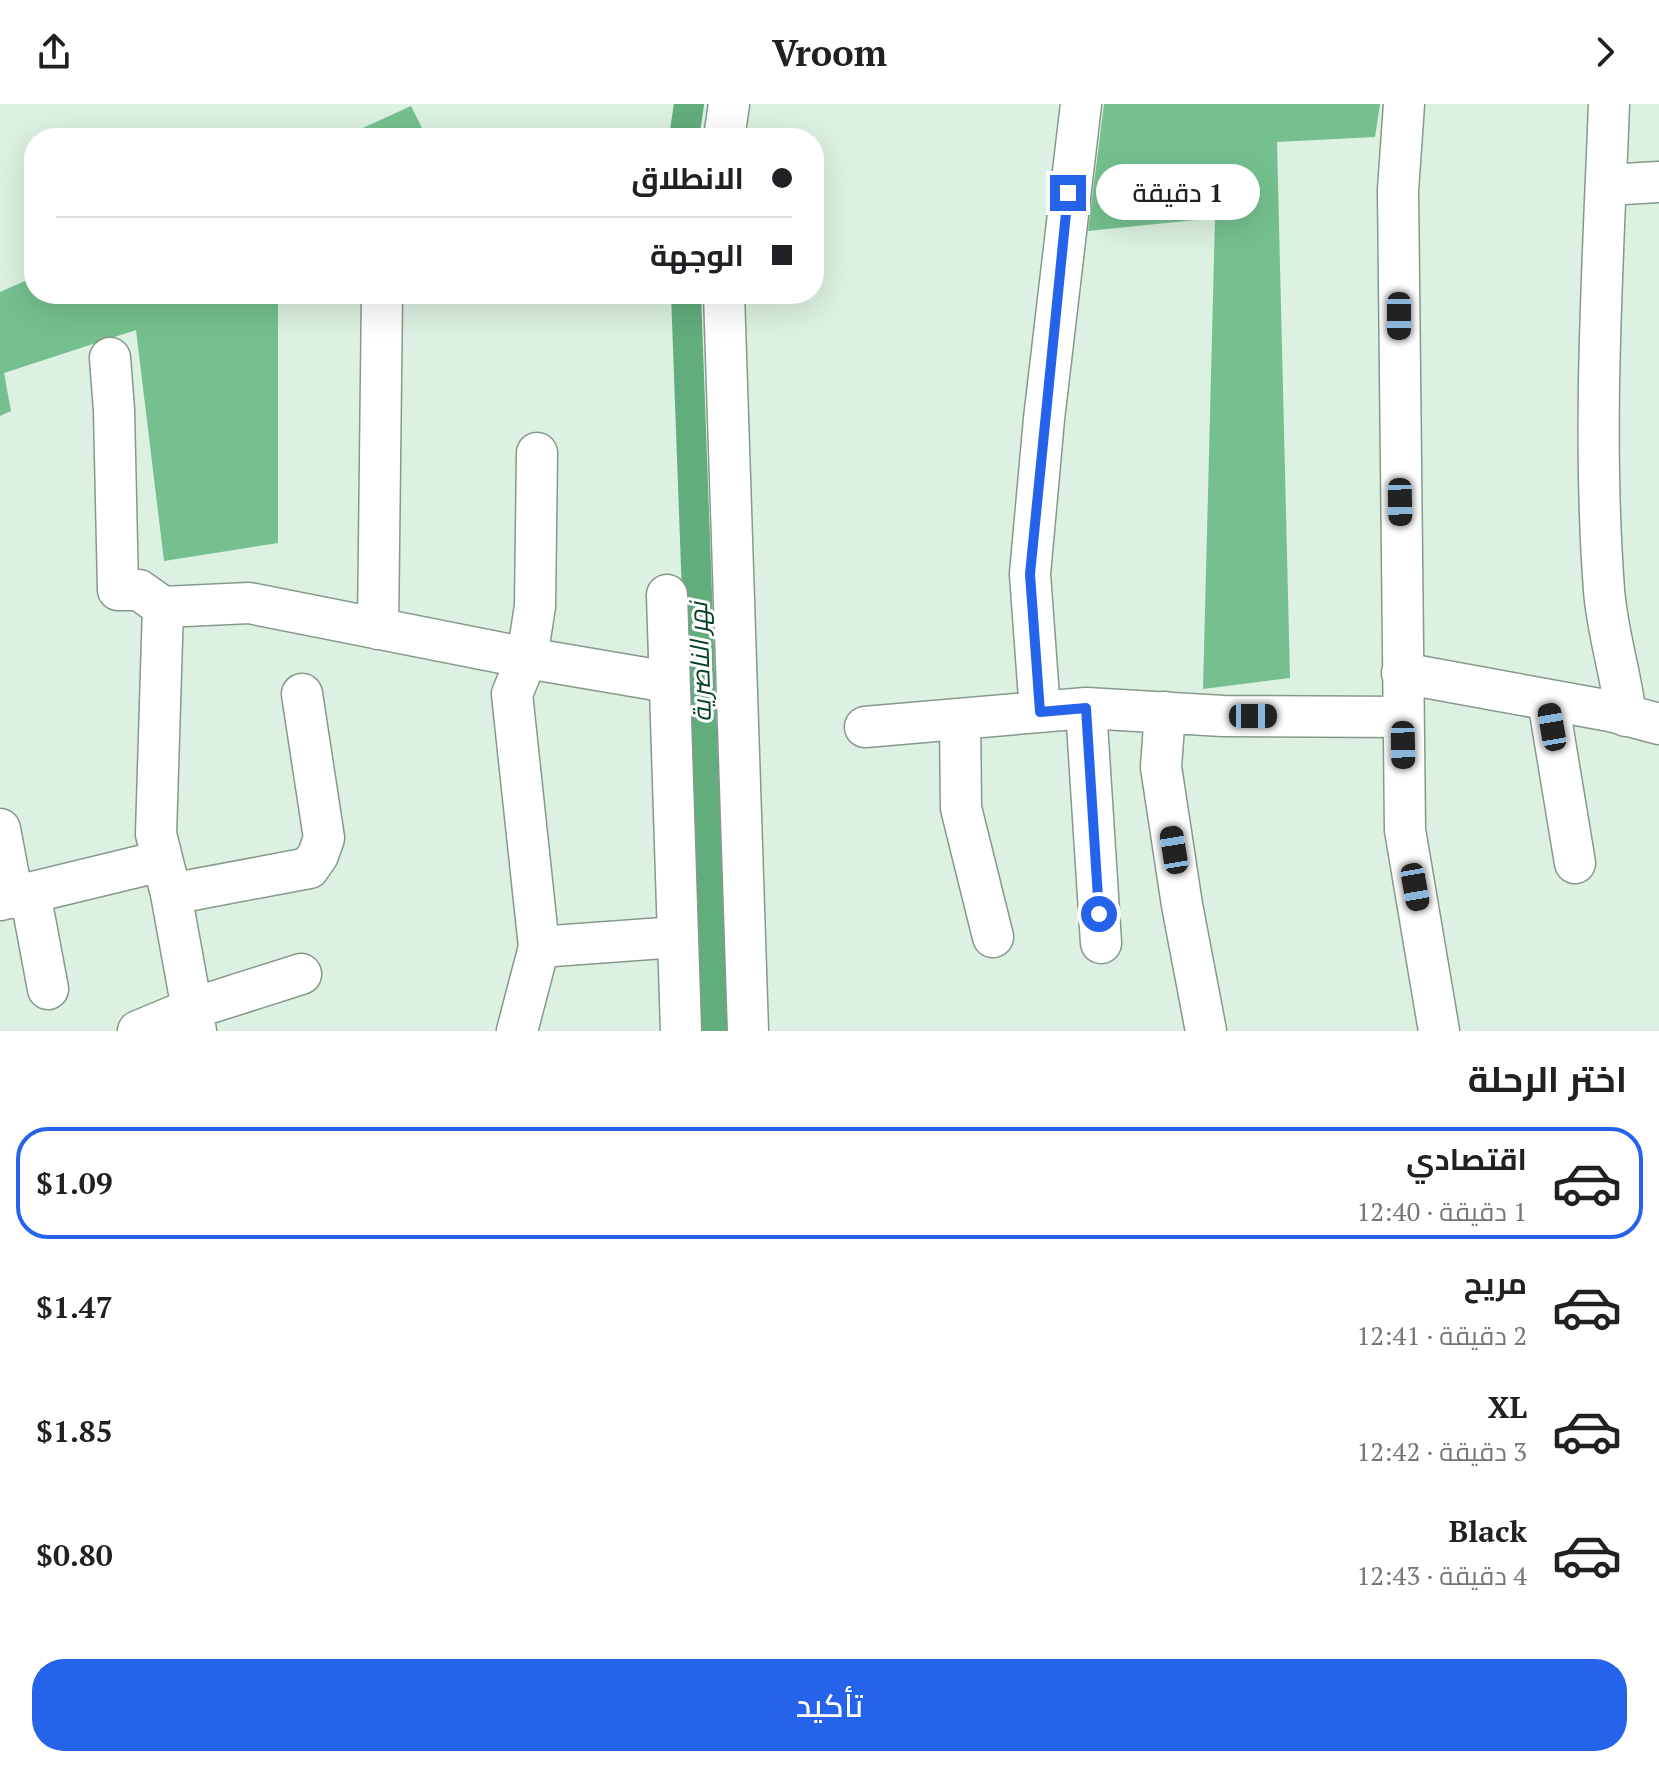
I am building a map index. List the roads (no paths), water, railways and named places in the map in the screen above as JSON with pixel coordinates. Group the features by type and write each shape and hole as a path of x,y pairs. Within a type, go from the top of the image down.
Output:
{"street":[{"path":"725,128 729,104"},
{"path":"1040,712 1030,574 1044,419 1081,104"},
{"path":"1404,104 1398,190 1405,830 1439,1031"},
{"path":"1609,104 1600,339 1600,499 1604,593 1622,678 1642,720"},
{"path":"1606,185 1659,182"},
{"path":"378,629 382,304"},
{"path":"724,304 748,1031"},
{"path":"110,358 118,590 139,590 163,607 249,603 527,658 668,682"},
{"path":"517,1031 539,947 512,694 527,658 535,606 537,453"},
{"path":"667,595 681,1031"},
{"path":"163,607 156,834 193,1020"},
{"path":"1402,673 1642,720"},
{"path":"14,897 166,877 309,868 324,838 302,694"},
{"path":"1548,700 1575,863"},
{"path":"1086,708 1101,943"},
{"path":"865,727 1086,708 1223,716 1403,717"},
{"path":"1165,712 1161,767 1182,905 1206,1031"},
{"path":"960,720 961,808 993,937"},
{"path":"0,829 14,897 48,989"},
{"path":"539,947 677,937"},
{"path":"138,1031 193,1020 301,974"}],"waterway":[{"name":"نهر الناصرية","path":"685,128 689,104"},
{"name":"نهر الناصرية","path":"686,304 713,1031"}]}
